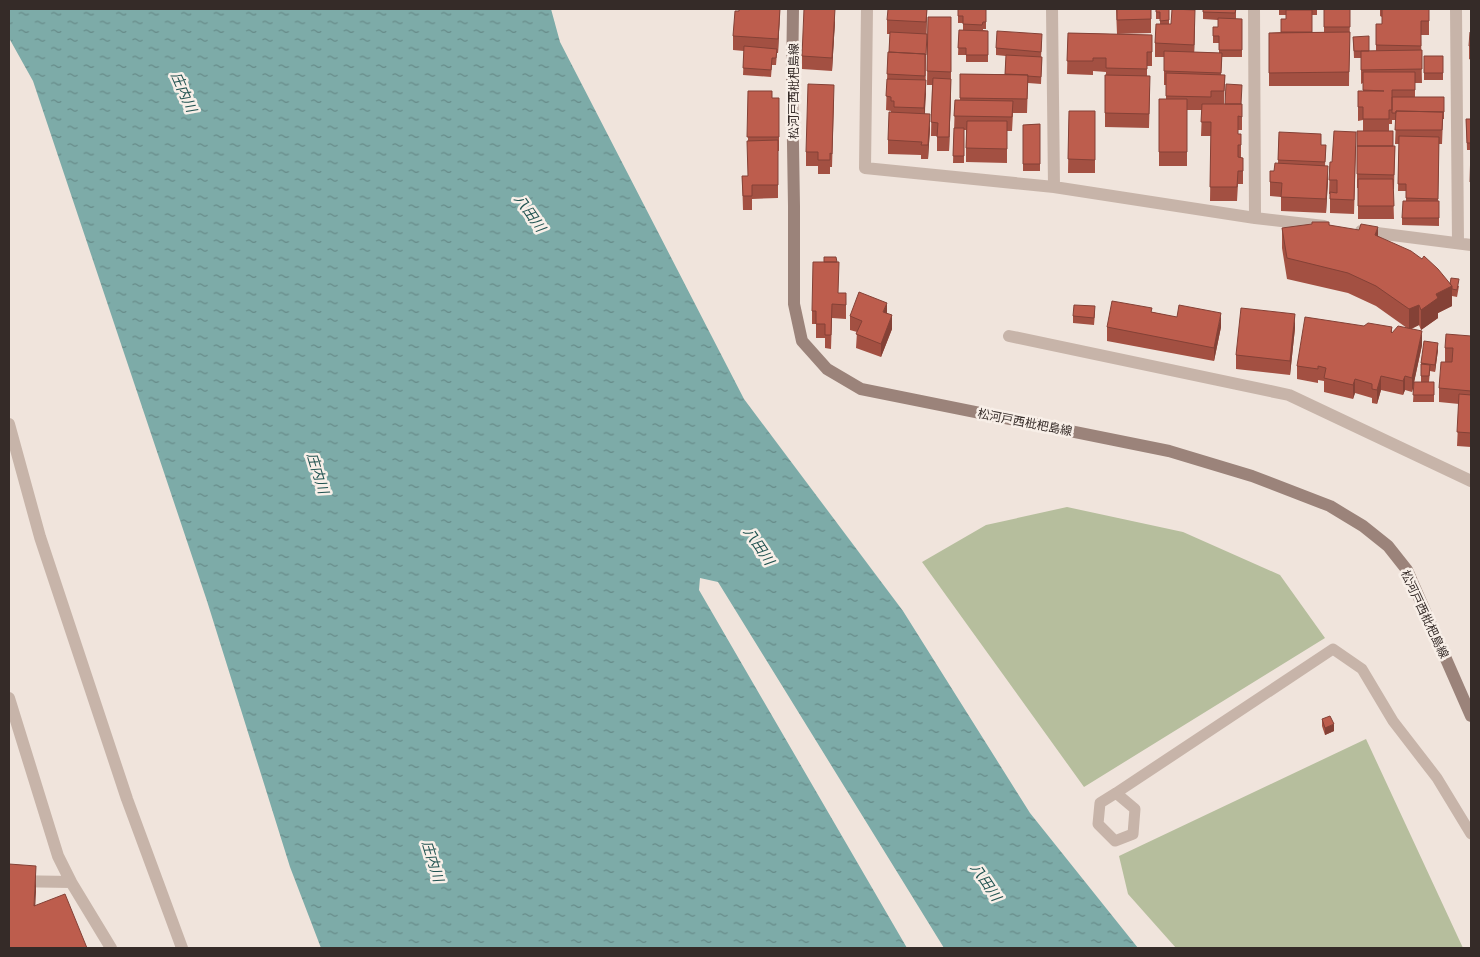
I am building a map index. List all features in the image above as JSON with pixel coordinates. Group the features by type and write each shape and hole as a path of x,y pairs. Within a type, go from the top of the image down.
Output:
{"main road":[{"name":"松河戸西枇杷島線","path":"793,9 794,304 802,341 827,369 861,389 1169,451 1252,476 1330,506 1363,526 1388,546 1407,570 1471,716"}],"street":[{"path":"867,9 865,168 1054,187 1332,228"},
{"path":"1052,9 1054,187"},
{"path":"1254,9 1254,218"},
{"path":"1456,9 1458,243"},
{"path":"1352,230 1471,245"},
{"path":"1009,336 1289,395 1471,481"},
{"path":"9,424 40,537 117,771 182,948"},
{"path":"9,698 58,856 71,882 111,948"},
{"path":"9,881 71,882"}],"lane":[{"path":"1116,793 1333,649 1362,669 1393,721 1437,778 1471,834"}],"green space":[{"path":"1067,507 1183,532 1280,575 1325,638 1084,787 922,562 986,525"},
{"path":"1366,739 1463,948 1176,948 1128,894 1119,856"}],"water":[{"path":"9,9 551,9 560,42 744,399 903,611 1030,813 1138,948 944,948 718,582 700,578 699,590 907,948 321,948 290,867 207,601 33,81 9,38"}],"building":[{"path":"739,9 780,9 778,39 733,36 735,11 739,11"},
{"path":"804,9 835,9 832,58 802,56"},
{"path":"888,9 927,9 926,22 887,20"},
{"path":"958,9 986,9 986,22 983,22 982,25 963,24 963,16 958,16"},
{"path":"1117,9 1151,9 1151,19 1117,20"},
{"path":"1156,9 1169,9 1169,20 1160,21 1160,12 1156,12"},
{"path":"1172,9 1195,10 1194,45 1155,43 1156,24 1171,24"},
{"path":"1203,9 1236,9 1235,13 1203,12"},
{"path":"1324,9 1350,9 1350,27 1324,27"},
{"path":"1382,9 1429,9 1429,21 1421,21 1421,46 1376,45 1376,24 1382,24"},
{"path":"1286,10 1312,10 1312,32 1281,32 1281,19 1286,19"},
{"path":"928,17 951,17 951,72 927,71"},
{"path":"1218,18 1242,19 1242,50 1219,50 1219,36 1213,36 1213,27 1218,27"},
{"path":"959,30 988,31 988,55 966,55 966,48 958,48"},
{"path":"997,31 1042,34 1041,52 996,48"},
{"path":"890,32 927,34 926,55 889,52"},
{"path":"1350,32 1349,72 1269,73 1269,33"},
{"path":"1470,32 1471,46 1469,46"},
{"path":"1068,33 1152,35 1152,52 1147,52 1147,69 1106,68 1106,58 1093,58 1093,61 1067,61"},
{"path":"1369,36 1369,51 1354,51 1353,37"},
{"path":"744,46 777,49 776,58 772,58 771,70 743,68"},
{"path":"1422,50 1422,69 1361,70 1361,51"},
{"path":"1164,51 1222,53 1221,73 1164,71"},
{"path":"888,52 925,54 925,76 887,74"},
{"path":"1006,55 1042,57 1041,77 1005,74"},
{"path":"1424,56 1443,56 1443,73 1424,73"},
{"path":"1363,72 1415,72 1415,90 1392,90 1392,110 1389,110 1389,119 1363,119 1363,107 1358,107 1358,91 1384,91 1363,90"},
{"path":"1166,73 1225,75 1224,91 1211,91 1211,97 1166,96"},
{"path":"960,74 1028,75 1027,99 960,98"},
{"path":"1105,75 1150,76 1149,114 1105,113"},
{"path":"933,78 951,79 949,137 937,137 938,123 931,122"},
{"path":"887,79 926,80 924,108 894,107 894,101 891,101 891,97 886,96"},
{"path":"808,84 834,85 832,154 830,153 830,160 818,160 818,152 806,152"},
{"path":"1226,84 1242,85 1241,104 1225,104"},
{"path":"748,91 772,91 772,98 779,98 779,137 747,137"},
{"path":"1392,97 1444,97 1444,112 1396,111 1396,113 1392,113"},
{"path":"1159,99 1187,99 1187,152 1159,152"},
{"path":"955,100 1013,101 1012,117 954,116"},
{"path":"1202,104 1242,104 1242,117 1238,116 1238,134 1241,134 1241,145 1238,145 1238,157 1243,158 1243,171 1238,171 1237,187 1210,187 1211,122 1201,122"},
{"path":"1069,111 1095,111 1095,160 1068,159"},
{"path":"1396,111 1443,112 1442,130 1395,130"},
{"path":"889,112 930,114 928,145 921,145 922,142 888,140"},
{"path":"1466,119 1471,119 1471,143 1467,143"},
{"path":"967,121 1007,121 1007,149 966,148"},
{"path":"1040,124 1040,164 1023,164 1023,125"},
{"path":"954,128 964,128 964,156 953,156"},
{"path":"1334,131 1356,132 1354,200 1330,199 1330,192 1337,193 1337,180 1329,180"},
{"path":"1357,131 1393,131 1393,146 1357,146"},
{"path":"1279,132 1321,134 1321,145 1326,145 1325,162 1278,160"},
{"path":"1399,136 1439,137 1438,199 1406,198 1406,184 1398,184"},
{"path":"778,140 778,185 752,185 752,196 743,196 742,176 748,176 747,141"},
{"path":"1357,146 1395,146 1394,175 1357,174"},
{"path":"1471,148 1471,183 1470,182"},
{"path":"1275,163 1328,166 1326,199 1281,197 1282,183 1270,182 1270,171 1274,171"},
{"path":"1358,179 1393,179 1394,206 1358,206"},
{"path":"1403,201 1439,201 1439,218 1402,218"},
{"path":"1312,222 1329,222 1329,225 1359,230 1361,224 1378,227 1375,235 1411,251 1422,259 1424,256 1452,286 1436,294 1438,298 1421,310 1419,305 1409,309 1376,286 1348,273 1287,258 1282,228 1312,224"},
{"path":"824,257 836,257 837,262 824,262"},
{"path":"813,262 839,262 838,293 846,293 846,305 832,304 831,335 825,335 825,324 816,324 816,311 812,311"},
{"path":"1451,278 1459,279 1457,290 1452,289 1450,284"},
{"path":"859,292 887,303 883,312 892,315 881,344 856,334 862,321 850,316"},
{"path":"1112,301 1152,308 1151,312 1177,317 1179,305 1221,313 1214,348 1107,327"},
{"path":"1074,305 1095,306 1094,318 1073,316"},
{"path":"1241,308 1295,314 1290,361 1236,355"},
{"path":"1305,317 1364,326 1368,323 1392,327 1392,333 1398,326 1422,331 1412,378 1405,376 1403,381 1381,376 1377,390 1372,389 1372,384 1355,379 1353,385 1324,378 1326,368 1318,366 1318,369 1297,366"},
{"path":"1446,334 1471,336 1471,391 1439,388 1441,362 1452,362 1453,348 1445,348"},
{"path":"1424,341 1438,343 1435,365 1421,363"},
{"path":"1421,364 1430,365 1429,376 1421,376"},
{"path":"1414,382 1434,382 1434,395 1413,395"},
{"path":"1459,394 1471,395 1471,433 1457,432"},
{"path":"1330,716 1334,724 1325,728 1322,719"},
{"path":"9,864 36,866 34,906 65,894 87,948 9,948"}],"water label":[{"name":"庄内川","path":"184,92"},
{"name":"八田川","path":"530,213"},
{"name":"庄内川","path":"318,473"},
{"name":"八田川","path":"759,546"},
{"name":"庄内川","path":"433,861"},
{"name":"八田川","path":"986,882"}]}
